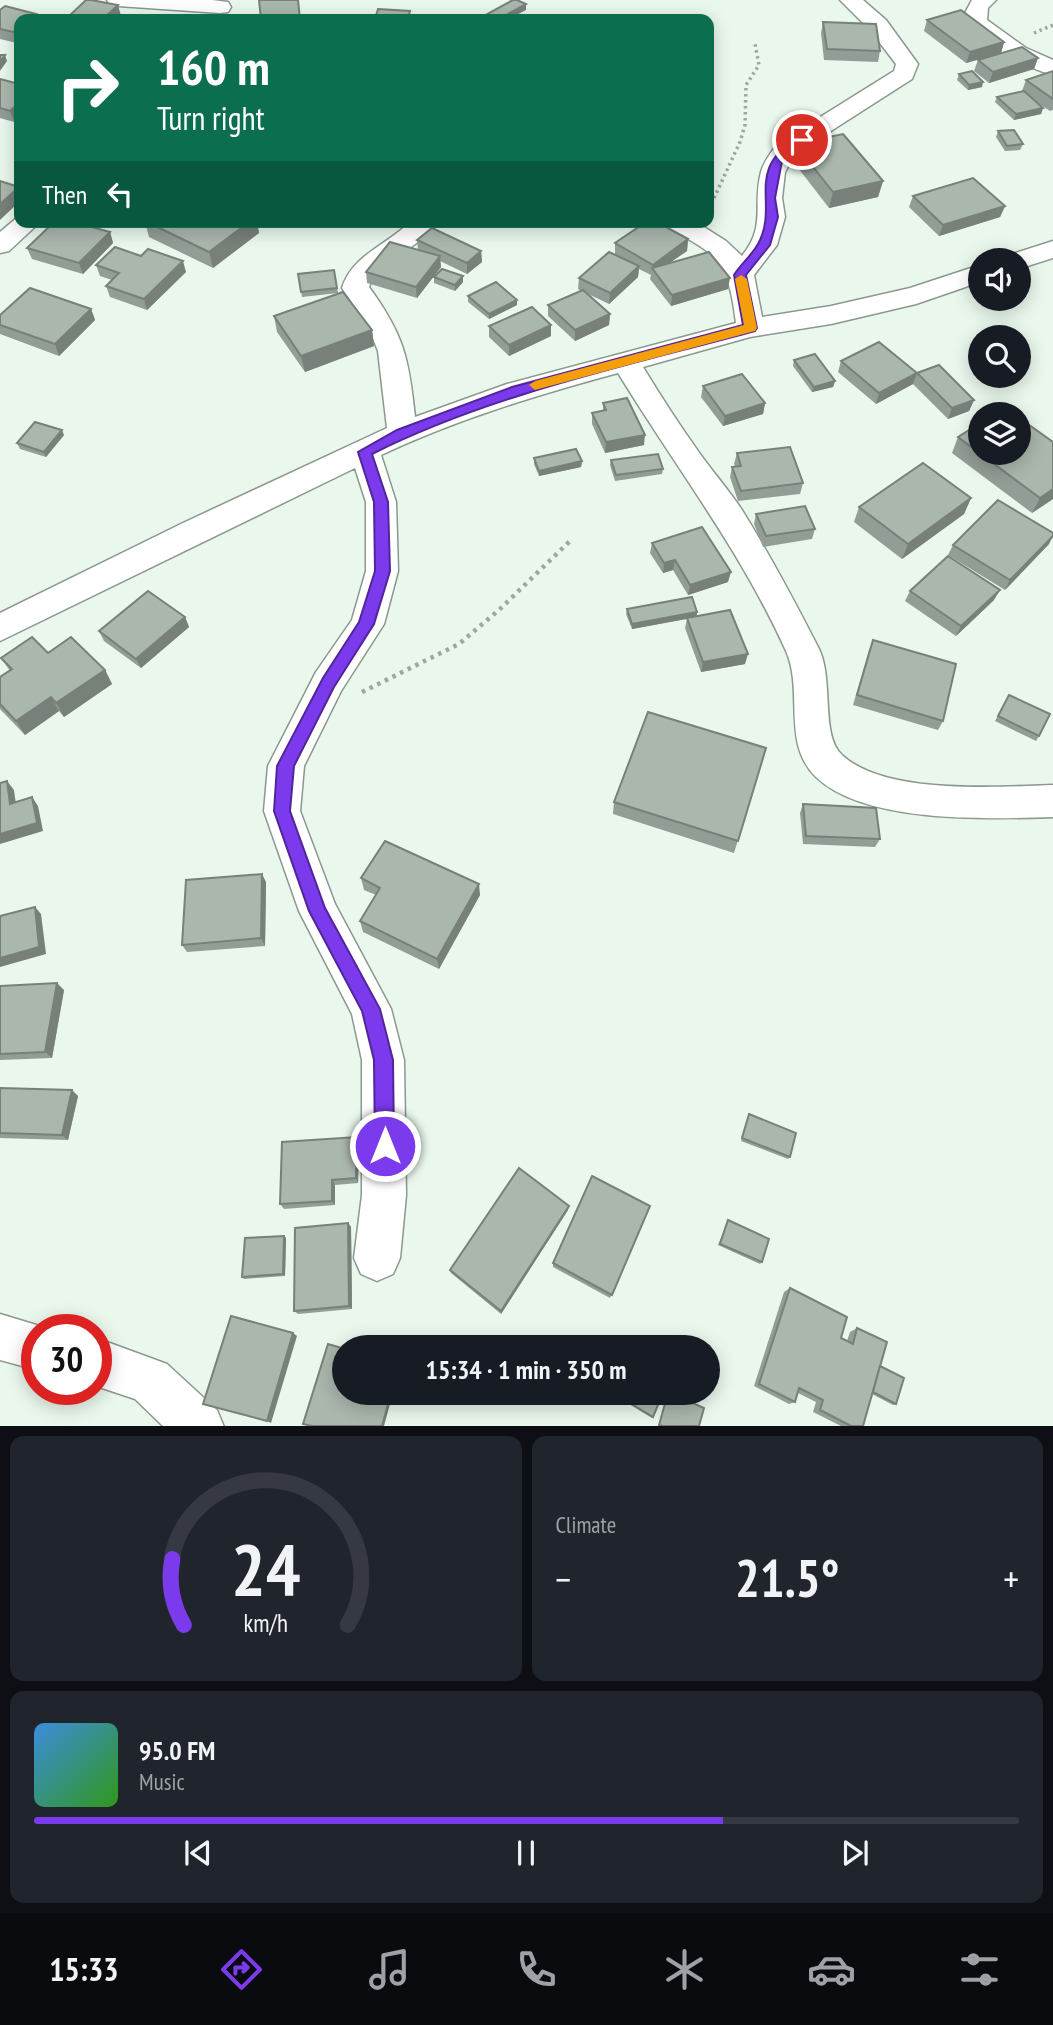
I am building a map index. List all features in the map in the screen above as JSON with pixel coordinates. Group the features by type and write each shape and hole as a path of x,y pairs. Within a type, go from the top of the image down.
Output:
{"street":[{"path":"118,0 219,9"},
{"path":"740,275 764,245 772,217 769,198 773,172 781,155 786,149 904,74 907,64 894,45 851,0"},
{"path":"985,0 975,12 977,23 1018,53 1053,68"},
{"path":"0,245 20,228"},
{"path":"402,433 393,358 388,340 378,320 355,288 357,279 366,266 402,244 419,228"},
{"path":"688,228 710,242 736,266 750,328"},
{"path":"1031,257 1053,249"},
{"path":"0,628 194,531 402,433 517,390 750,328 904,298 968,277"},
{"path":"624,360 680,447 730,517 806,657 814,689 812,727 818,755 824,762 856,783 891,795 996,803 1053,801"},
{"path":"365,452 381,502 383,571 366,624 308,719 286,766 282,811 318,911 370,1009 383,1060 384,1195 377,1258"},
{"path":"0,1337 21,1343"},
{"path":"112,1368 150,1381 200,1426"}],"path":[{"path":"714,199 745,125 746,85 759,65 755,44"},
{"path":"308,719 459,644 500,609 572,539"}],"building":[{"path":"86,0 118,5 108,14 71,14"},
{"path":"259,0 298,0 299,14 260,14"},
{"path":"513,0 526,4 508,14 487,14"},
{"path":"5,6 36,14 14,14 13,32 0,29 0,10"},
{"path":"378,9 410,11 409,14 376,14"},
{"path":"961,10 1004,42 970,52 927,20"},
{"path":"823,22 876,24 880,51 827,49"},
{"path":"1022,47 1038,58 993,72 978,60"},
{"path":"972,71 983,82 969,85 959,74"},
{"path":"1053,71 1053,99 1026,80"},
{"path":"0,79 14,83 14,107 10,111 0,108"},
{"path":"1024,91 1043,108 1016,114 997,97"},
{"path":"1014,130 1023,144 1007,146 998,131"},
{"path":"843,134 883,181 833,192 795,144"},
{"path":"973,178 1005,206 943,225 913,196"},
{"path":"0,181 14,185 14,191 0,204"},
{"path":"48,228 95,228 110,232 79,263 27,248"},
{"path":"159,228 241,228 209,252"},
{"path":"432,228 481,251 467,263 417,240"},
{"path":"637,228 668,228 688,239 653,265 615,243"},
{"path":"390,242 440,256 416,287 366,272"},
{"path":"115,247 141,256 148,249 183,261 144,299 106,286 119,273 96,265"},
{"path":"609,252 639,266 610,293 579,278"},
{"path":"709,252 730,278 672,295 652,268"},
{"path":"442,269 463,276 455,285 434,277"},
{"path":"334,270 337,288 301,292 298,274"},
{"path":"496,282 517,300 489,314 468,296"},
{"path":"30,288 91,309 55,344 0,325 0,315"},
{"path":"583,290 610,314 575,330 548,305"},
{"path":"343,292 372,330 301,356 274,316"},
{"path":"532,307 551,325 509,345 489,326"},
{"path":"879,342 917,373 879,393 841,361"},
{"path":"815,354 835,381 814,387 794,360"},
{"path":"939,365 974,400 952,408 917,373"},
{"path":"742,374 765,403 725,416 703,386"},
{"path":"627,398 645,435 606,442 592,413 606,410 603,403"},
{"path":"35,422 62,430 44,452 17,443"},
{"path":"1031,426 1053,442 1053,489 1040,498 996,465 1031,465"},
{"path":"968,431 968,444 958,437"},
{"path":"790,447 803,483 741,491 732,467 741,466 737,453"},
{"path":"576,449 582,461 539,471 534,458"},
{"path":"658,454 663,469 616,475 611,460"},
{"path":"923,463 971,498 908,544 859,507"},
{"path":"998,500 1053,533 1010,580 953,545"},
{"path":"805,506 815,529 766,536 756,514"},
{"path":"702,527 731,572 690,585 675,560 664,563 652,543"},
{"path":"948,556 1000,590 961,626 910,591"},
{"path":"148,591 185,617 136,659 99,631"},
{"path":"692,597 697,612 632,624 627,609"},
{"path":"730,610 748,654 703,662 687,618"},
{"path":"32,637 48,653 71,637 105,670 56,703 51,697 16,721 0,704 0,677 12,669 1,658"},
{"path":"873,640 956,664 943,721 857,695"},
{"path":"1009,695 1050,714 1039,736 998,716"},
{"path":"648,712 766,748 738,841 614,802"},
{"path":"7,781 10,804 32,797 37,823 0,834 0,783"},
{"path":"803,804 876,808 880,839 806,836"},
{"path":"385,841 479,884 437,959 360,921 380,888 361,878"},
{"path":"262,874 261,938 182,945 186,880"},
{"path":"35,907 39,947 0,958 0,916"},
{"path":"57,983 45,1052 0,1054 0,986"},
{"path":"0,1088 72,1090 62,1135 0,1133"},
{"path":"749,1114 796,1133 790,1157 742,1138"},
{"path":"357,1137 356,1178 332,1180 332,1201 280,1204 282,1142"},
{"path":"519,1168 569,1206 501,1311 450,1270"},
{"path":"592,1176 650,1206 612,1295 553,1263"},
{"path":"728,1220 769,1239 762,1262 720,1244"},
{"path":"348,1223 349,1306 294,1311 295,1228"},
{"path":"284,1236 283,1274 242,1277 245,1238"},
{"path":"790,1288 847,1317 841,1338 853,1344 857,1328 887,1342 863,1426 851,1426 820,1410 823,1400 799,1388 795,1402 759,1384"},
{"path":"231,1316 293,1333 267,1421 203,1404"},
{"path":"328,1344 332,1345 332,1405 388,1405 382,1426 303,1424"},
{"path":"880,1366 904,1378 896,1404 873,1392"},
{"path":"633,1405 658,1405 653,1417"},
{"path":"665,1405 697,1405 704,1408 699,1426 659,1425"}],"slow traffic":[{"path":"535,385 750,328 741,279"}],"route":[{"path":"385,1146 383,1060 370,1009 318,911 282,811 286,766 328,682 366,624 383,571 381,502 365,452 402,433 517,390 750,328 740,275 764,245 772,217 769,198 777,160 786,149 802,140"}]}
